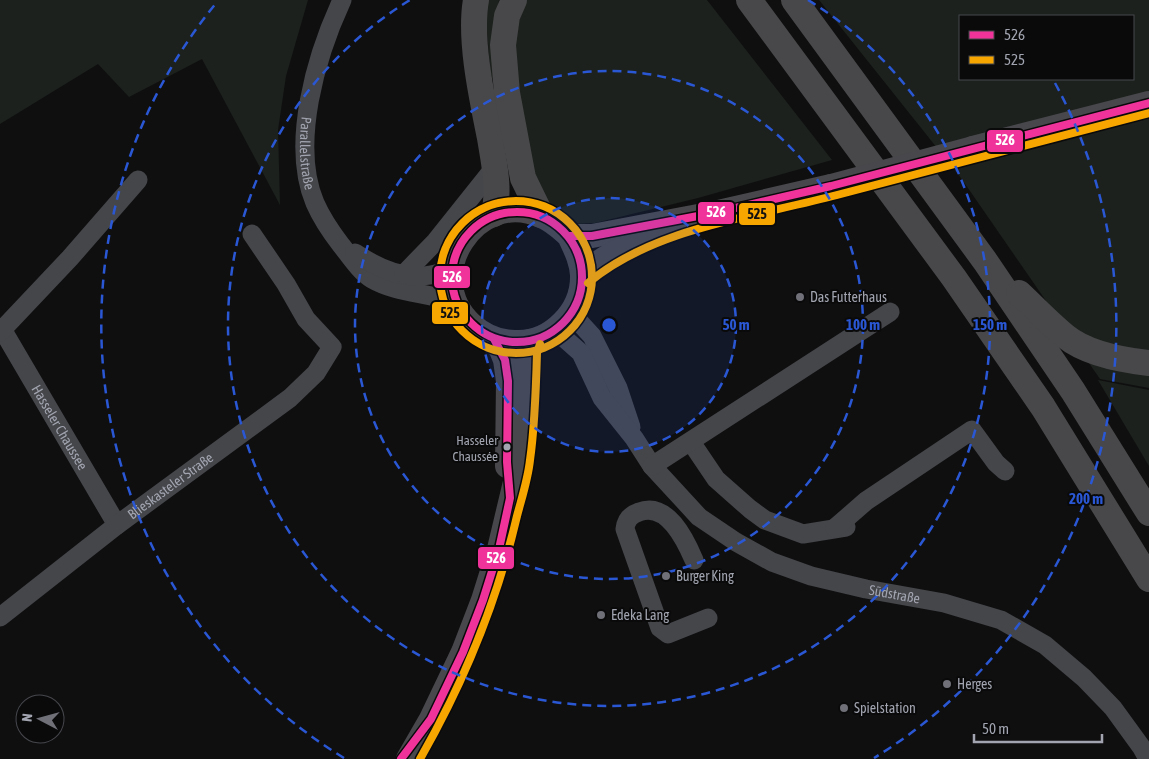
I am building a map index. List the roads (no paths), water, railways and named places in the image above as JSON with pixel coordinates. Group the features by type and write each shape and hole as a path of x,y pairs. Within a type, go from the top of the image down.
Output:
{"highway":[{"path":"476,0 473,24 495,167 497,201 493,215"},
{"path":"514,0 507,16 502,45 508,93 523,178 541,215"},
{"path":"736,0 809,82"},
{"path":"749,0 948,271 1042,407 1149,579"},
{"path":"794,0 985,261 1073,391 1149,512"},
{"path":"985,261 1066,337 1093,351 1118,359 1149,363"}],"main road":[{"path":"568,236 592,236 714,213 830,186 1149,103"},
{"path":"510,211 526,211 541,215 556,224 568,236 578,254 582,275 580,295 563,322 541,338 530,341 506,342 494,339 478,331 465,318 456,303 451,287 451,268 455,253 463,237 475,224 493,215 510,211"},
{"path":"582,275 594,264 612,253 665,228 714,213"},
{"path":"494,339 502,350 508,381 507,462 510,498"},
{"path":"408,759 431,719 463,652 483,600 499,549 520,461 525,421 527,352 530,341"},
{"path":"401,759 431,719"}],"street":[{"name":"Parallelstraße","path":"342,0 330,24 318,60 307,107 305,140 307,171 314,202 327,227 371,278 400,291 444,298 456,303"},
{"path":"404,274 436,241 495,167"},
{"name":"Hasseler Chaussee","path":"117,525 1,331 70,258 138,180"},
{"path":"462,207 493,215"},
{"name":"Blieskasteler Straße","path":"0,618 117,525 290,398 316,373 332,347 306,319 286,284 252,234"},
{"path":"436,241 440,254 451,268"},
{"name":"Parallelstraße","path":"340,244 368,262 390,272 417,276 451,268"},
{"path":"652,466 890,312"},
{"name":"Südstraße","path":"563,322 602,398 634,438 652,466 699,517 736,542 772,562 810,576 866,589 944,603 1001,620 1045,645 1084,678 1113,708 1140,755"},
{"path":"691,442 716,479 750,509 765,520 803,534 843,527 866,501 972,430 996,463 1005,470"},
{"path":"694,560 684,538 673,524 658,511 648,509 635,513 626,520 625,529 660,628 668,634 708,618"}],"place":[{"name":"Das Futterhaus","path":"800,297"},
{"name":"Hasseler Chaussée","path":"507,447"},
{"name":"Burger King","path":"666,576"},
{"name":"Edeka Lang","path":"601,615"},
{"name":"Herges","path":"947,684"},
{"name":"Spielstation","path":"844,708"}]}
